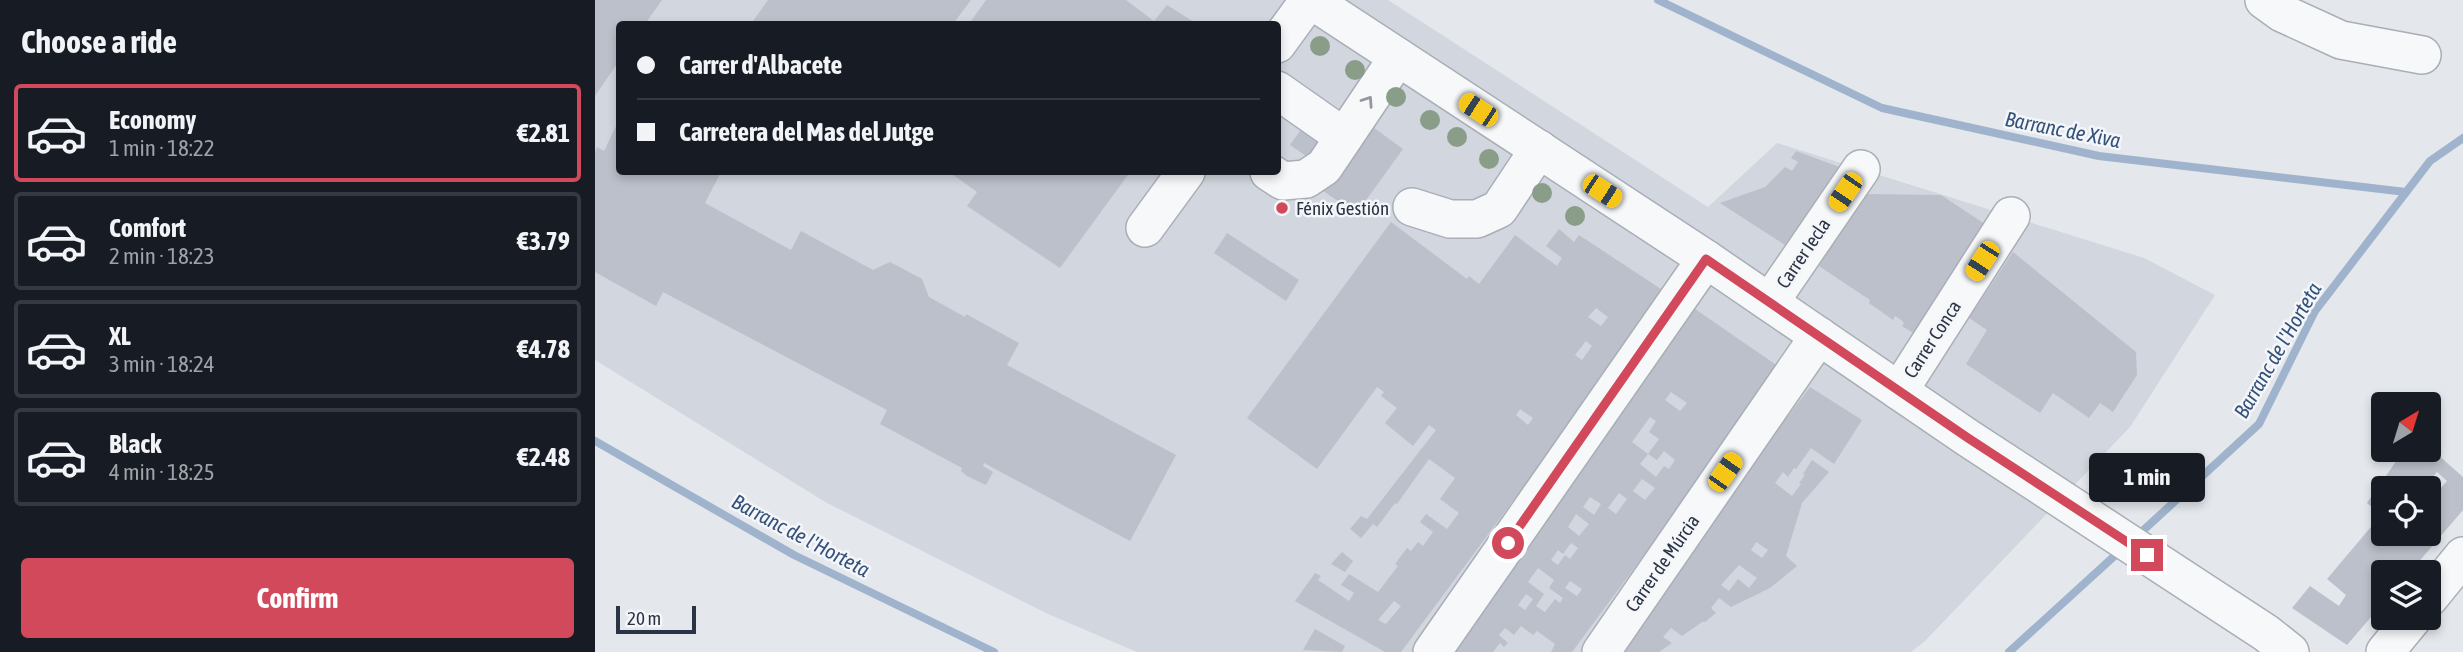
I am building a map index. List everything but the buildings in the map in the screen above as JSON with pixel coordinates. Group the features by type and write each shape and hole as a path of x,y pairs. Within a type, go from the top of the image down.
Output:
{"street":[{"path":"1281,39 1310,0 1706,259 1968,438 2278,643"},
{"path":"2264,0 2282,13 2341,40 2422,55"},
{"path":"1274,175 1283,181 1306,179 1324,167 1398,57"},
{"path":"1281,93 1344,137"},
{"path":"1412,207 1450,219 1477,219 1499,209 1539,149"},
{"name":"Carrer Iecla","path":"1770,302 1861,169"},
{"path":"1145,228 1184,175"},
{"name":"Carrer Conca","path":"1899,391 2011,216"},
{"path":"1432,652 1706,259"},
{"name":"Carrer de Múrcia","path":"1601,652 1819,336"},
{"path":"2441,583 2463,556"},
{"path":"2385,652 2403,630"}],"shaded area":[{"path":"595,0 1388,0 1708,207 1777,143 2144,258 2215,295 2130,427 1925,641 1911,652 1137,652 1048,614 827,503 595,360"}],"waterway":[{"name":"Barranc de Xiva","path":"1658,0 1882,108 2099,156 2406,192"},
{"name":"Barranc de l'Horteta","path":"2136,537 2259,424 2315,311 2430,161 2463,138"},
{"name":"Barranc de l'Horteta","path":"595,441 794,555 994,652"},
{"name":"Barranc de l'Horteta","path":"2009,652 2121,550"}],"place":[{"name":"Fénix Gestión","path":"1282,208"}],"route":[{"path":"1508,543 1706,259 1968,438 2147,555"}]}
